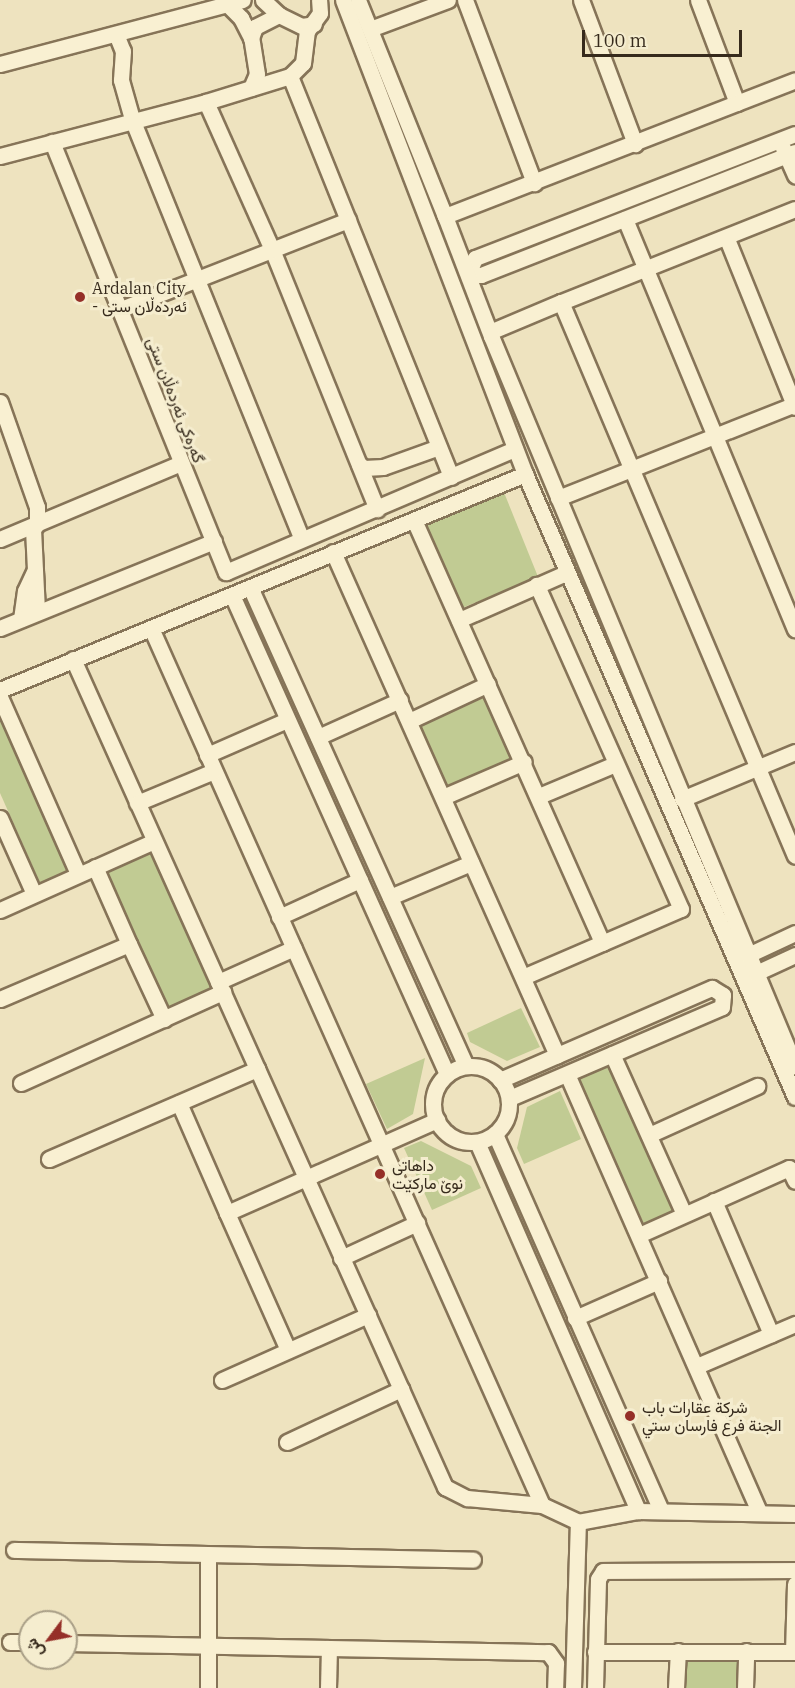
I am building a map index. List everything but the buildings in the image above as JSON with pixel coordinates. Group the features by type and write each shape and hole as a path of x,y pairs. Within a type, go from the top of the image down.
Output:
{"street":[{"path":"0,64 243,0"},
{"path":"263,0 279,15 303,26 314,25"},
{"path":"0,156 132,119 206,102 290,76 303,63 306,31 314,25 320,13 319,0"},
{"path":"343,0 525,474 795,1097"},
{"path":"358,0 445,216 490,336 795,1066"},
{"path":"370,29 448,0"},
{"path":"465,0 534,183"},
{"path":"581,0 635,144"},
{"path":"698,0 737,103"},
{"path":"227,4 241,18 251,38 258,74 251,88"},
{"path":"251,38 261,21 279,15"},
{"path":"116,34 123,51 121,80 132,119 302,539 515,449"},
{"path":"290,76 451,477"},
{"path":"445,216 795,80"},
{"path":"206,102 271,248 377,509"},
{"path":"791,154 481,275 474,276 470,270 475,258 795,134"},
{"path":"780,139 791,154 795,176"},
{"name":"گەرەکی ئەردەڵان ستی","path":"52,142 226,572 302,539"},
{"path":"490,336 492,331 561,302 727,239 795,209"},
{"path":"625,219 795,629"},
{"path":"121,309 271,248 348,220"},
{"path":"558,498 633,466 795,405 727,239"},
{"path":"561,302 633,466 795,856"},
{"path":"0,402 37,507 38,524 33,529 37,611"},
{"path":"359,464 364,468 383,467 439,447"},
{"path":"0,450 19,456"},
{"path":"0,539 181,463"},
{"path":"0,690 525,474"},
{"path":"414,520 524,762 602,943"},
{"path":"0,627 214,541"},
{"path":"333,552 557,1055"},
{"path":"21,619 25,591 36,567"},
{"path":"459,620 566,573"},
{"path":"523,977 681,909 537,585"},
{"path":"250,587 466,1066"},
{"path":"232,595 447,1074"},
{"path":"151,628 542,1505"},
{"path":"73,659 445,1487 452,1494 542,1505 578,1522 638,1511 661,1510 795,1514"},
{"path":"409,721 489,684"},
{"path":"0,697 78,874"},
{"path":"318,737 400,700"},
{"path":"207,755 287,720"},
{"path":"682,799 795,752"},
{"path":"443,797 524,762"},
{"path":"539,796 615,764"},
{"path":"137,803 214,771"},
{"path":"0,818 34,894"},
{"path":"0,910 154,841"},
{"path":"390,897 471,863"},
{"path":"95,867 164,1019"},
{"path":"279,917 360,880"},
{"path":"748,955 795,933"},
{"path":"0,999 129,944"},
{"path":"21,1083 164,1019 294,948"},
{"path":"756,974 795,955"},
{"path":"500,1080 712,988 721,992 722,1007 510,1098"},
{"path":"612,1054 684,1214"},
{"path":"466,1066 481,1067 500,1080 510,1098 505,1122 495,1134 477,1142 458,1140 436,1120 435,1091 447,1074 466,1066"},
{"path":"49,1160 256,1069"},
{"path":"567,1074 697,1366 759,1512"},
{"path":"649,1135 757,1086"},
{"path":"179,1103 288,1350"},
{"path":"227,1213 436,1120"},
{"path":"495,1134 661,1510"},
{"path":"477,1142 638,1511"},
{"path":"639,1235 789,1168 795,1181"},
{"path":"714,1201 771,1334"},
{"path":"341,1258 417,1224"},
{"path":"575,1318 659,1281"},
{"path":"222,1380 368,1315"},
{"path":"697,1366 795,1324"},
{"path":"287,1442 401,1389"},
{"path":"573,1688 578,1522"},
{"path":"14,1550 473,1560"},
{"path":"208,1555 208,1688"},
{"path":"595,1688 598,1579 606,1569 795,1570"},
{"path":"596,1652 794,1652 795,1584"},
{"path":"10,1642 18,1642"},
{"path":"78,1643 548,1652 556,1663 555,1688"},
{"path":"328,1688 329,1648"},
{"path":"676,1688 678,1651"},
{"path":"746,1652 746,1688"}],"green space":[{"path":"503,490 538,577 459,609 424,522"},
{"path":"484,694 513,760 447,789 417,724"},
{"path":"0,711 71,869 40,883 0,793"},
{"path":"151,851 215,989 169,1010 105,873"},
{"path":"521,1008 540,1047 507,1061 470,1042 467,1033"},
{"path":"425,1058 413,1114 387,1129 366,1084"},
{"path":"608,1063 676,1210 644,1224 576,1082 578,1076"},
{"path":"560,1091 581,1139 524,1164 517,1148 527,1107"},
{"path":"421,1141 471,1166 481,1188 432,1210 404,1148"},
{"path":"683,1659 737,1660 737,1688 682,1688"}],"place":[{"name":"Ardalan City - ئەردەڵان ستی","path":"80,297"},
{"name":"داهاتی نوێ مارکێت","path":"380,1174"},
{"name":"شرکة عقارات باب الجنة فرع فارسان ستي","path":"630,1416"}]}
